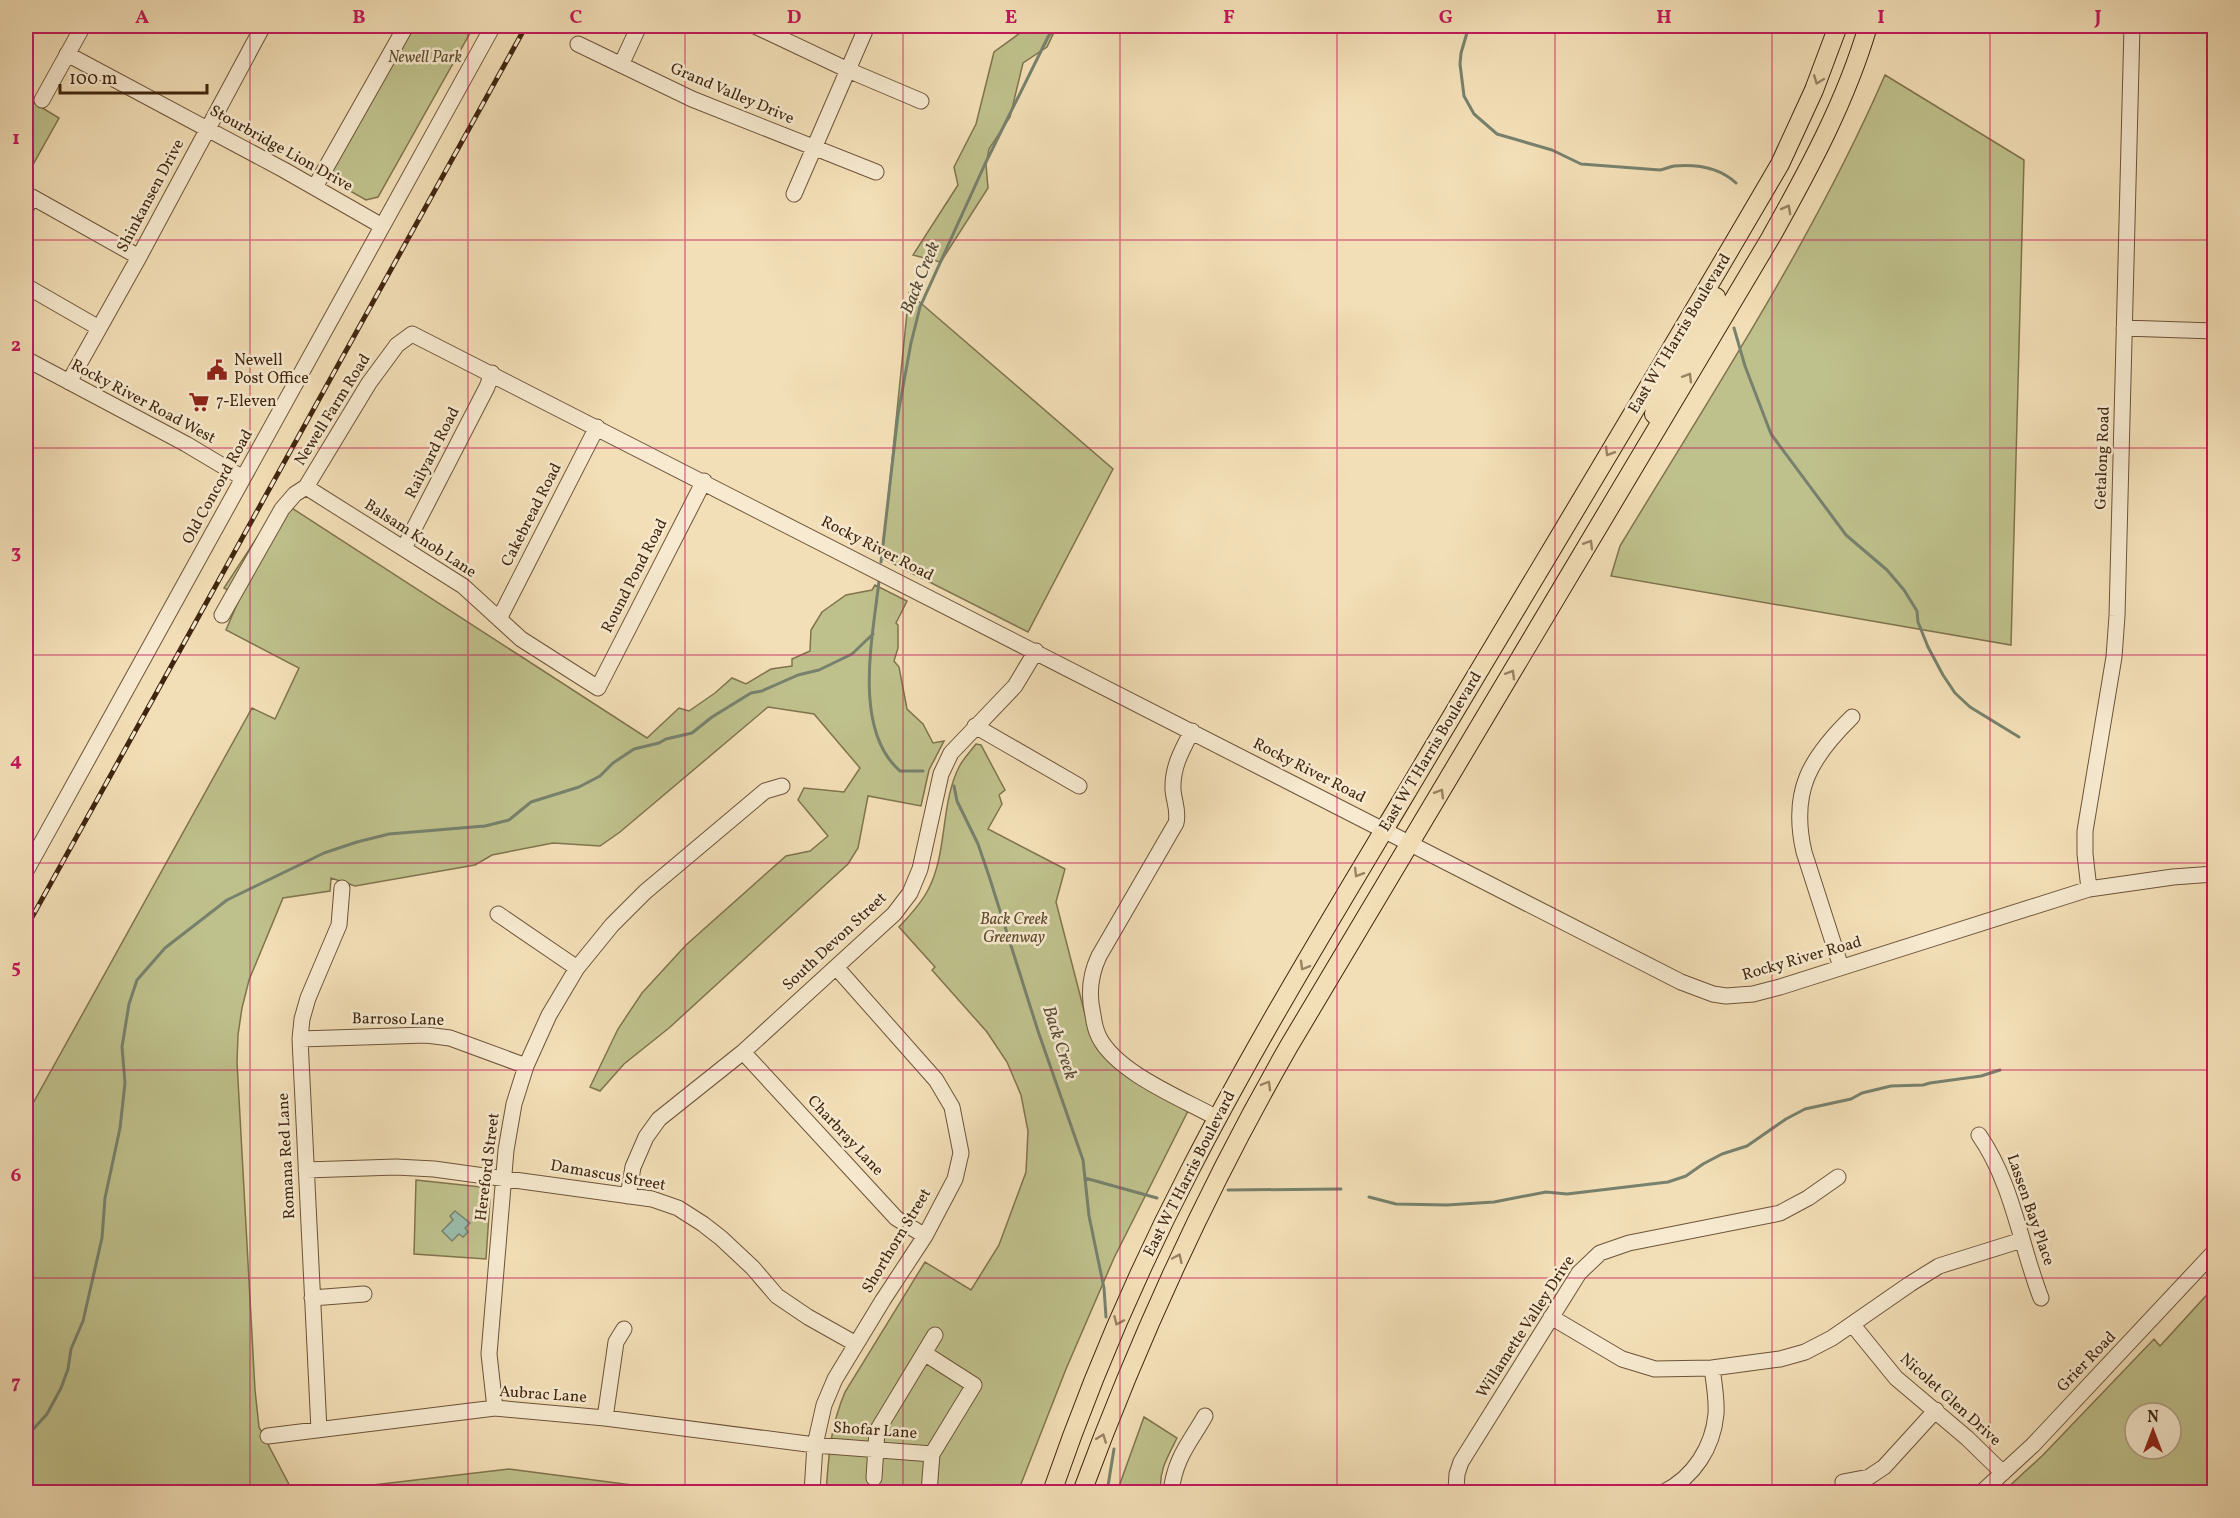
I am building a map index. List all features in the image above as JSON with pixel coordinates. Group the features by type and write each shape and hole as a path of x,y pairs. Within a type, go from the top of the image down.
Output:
{"main road":[{"name":"East W T Harris Boulevard","path":"1052,1492 1080,1415 1138,1276 1217,1118 1274,1015 1780,165 1803,117 1838,26"},
{"name":"East W T Harris Boulevard","path":"1082,1492 1153,1314 1221,1169 1267,1085 1771,237 1814,159 1853,70 1868,26"},
{"path":"1662,421 1654,414 1657,400 1749,235 1755,208"}],"street":[{"path":"42,100 83,26"},
{"name":"Shinkansen Drive","path":"69,382 263,26"},
{"path":"315,187 406,26"},
{"name":"Old Concord Road","path":"26,871 493,26"},
{"path":"621,65 639,26"},
{"path":"755,26 848,70 921,101"},
{"path":"794,194 867,26"},
{"name":"Getalong Road","path":"2089,889 2085,831 2114,657 2132,26"},
{"name":"Grand Valley Drive","path":"578,44 692,99 876,172"},
{"name":"Stourbridge Lion Drive","path":"67,54 315,187 382,226"},
{"path":"26,208 32,197 139,257"},
{"path":"26,286 99,328"},
{"path":"2124,328 2214,331"},
{"name":"Newell Farm Road","path":"222,615 282,509 295,494 306,487 369,383 397,345 412,333 460,357"},
{"name":"Rocky River Road","path":"460,357 1659,971 1713,994 1734,996 1753,994 2089,889 2162,878 2214,874"},
{"name":"Rocky River Road West","path":"26,359 186,444 243,478"},
{"name":"Railyard Road","path":"404,548 487,387 492,373"},
{"name":"Cakebread Road","path":"499,619 597,427"},
{"name":"Round Pond Road","path":"598,688 704,481"},
{"name":"Balsam Knob Lane","path":"306,487 462,586 521,639 598,688"},
{"name":"South Devon Street","path":"628,1196 633,1167 645,1137 658,1119 743,1052 894,914 910,893 922,861 941,774 951,753 1015,686 1036,651"},
{"path":"1840,967 1804,852 1799,822 1806,780 1818,754 1831,737 1852,717"},
{"path":"975,726 1079,786"},
{"path":"1192,731 1174,769 1173,792 1177,812 1176,823 1099,956 1094,967 1090,997 1099,1037 1118,1062 1217,1118"},
{"name":"Hereford Street","path":"495,1408 489,1354 506,1150 514,1104 526,1066 549,1015 577,968 612,926 645,892 765,791 782,786"},
{"name":"Romana Red Lane","path":"319,1430 300,1039 302,1019 308,998 339,926 342,888"},
{"path":"498,914 577,968"},
{"name":"Shorthorn Street","path":"812,1492 814,1445 824,1405 835,1379 925,1236 955,1179 961,1154 952,1107 936,1080 836,967"},
{"name":"Barroso Lane","path":"300,1039 426,1035 450,1038 526,1066"},
{"name":"Charbray Lane","path":"743,1052 896,1218 925,1236"},
{"name":"Lassen Bay Place","path":"1979,1135 1993,1154 2009,1196 2041,1298"},
{"name":"Damascus Street","path":"306,1170 396,1167 434,1169 652,1199 678,1208 703,1224 753,1268 777,1296 808,1317 856,1344"},
{"name":"Willamette Valley Drive","path":"1456,1489 1461,1462 1579,1273 1600,1253 1629,1243 1780,1213 1792,1208 1838,1177"},
{"path":"1551,1317 1608,1351 1639,1365 1668,1370 1712,1368 1780,1359 1805,1352 1832,1338 1939,1266 2022,1240"},
{"name":"Grier Road","path":"1982,1492 2106,1369 2214,1252"},
{"path":"312,1298 364,1294"},
{"name":"Nicolet Glen Drive","path":"1852,1324 1896,1378 1936,1410 2003,1473"},
{"path":"605,1418 616,1342 624,1329"},
{"path":"873,1478 877,1431 934,1335"},
{"path":"924,1353 974,1385 932,1454 928,1492"},
{"path":"1664,1492 1683,1480 1696,1466 1710,1440 1716,1413 1712,1368"},
{"name":"Aubrac Lane","path":"268,1436 495,1408 605,1418 814,1445"},
{"path":"1843,1482 1869,1477 1884,1467 1936,1410"},
{"path":"1171,1492 1173,1476 1183,1448 1205,1416"},
{"name":"Shofar Lane","path":"814,1445 932,1454"}],"green space":[{"name":"Newell Park","path":"412,26 474,26 378,197 366,200 334,182 331,178 332,172"},
{"path":"1024,26 1057,26 1047,47 1023,63 1010,117 989,149 986,164 988,188 940,262 913,255 958,185 954,167 976,124 994,52 1020,33"},
{"path":"1885,75 2024,160 2011,645 1611,576 1620,546 1726,373 1794,256 1857,136"},
{"path":"26,98 59,118 26,177"},
{"path":"909,293 1113,469 1028,632 882,558"},
{"path":"281,501 647,738 679,708 689,711 732,678 746,684 771,669 792,666 792,659 810,651 811,630 822,612 846,595 872,590 875,585 907,601 896,623 898,625 898,648 894,661 899,667 907,709 923,724 933,743 944,741 929,770 921,806 868,796 858,848 848,864 669,1028 624,1064 600,1091 590,1087 618,1029 642,993 686,945 786,856 810,851 828,836 798,800 804,788 844,792 860,768 814,714 768,707 620,832 600,846 553,843 492,855 475,865 355,886 331,878 330,891 283,898 249,980 238,1035 237,1062 259,1427 293,1492 26,1492 26,1116 252,708 275,719 299,668 226,630 240,597 224,588"},
{"name":"Back Creek Greenway","path":"976,744 981,745 1005,790 999,795 1002,804 988,829 1065,869 1056,902 1087,1022 1110,1062 1189,1109 1114,1258 1066,1369 1021,1484 1015,1492 826,1492 833,1429 845,1392 925,1262 971,1290 999,1245 1026,1172 1028,1131 1021,1095 1007,1062 987,1032 932,970 935,967 899,927 928,890 939,860 953,782 961,764"},
{"path":"416,1180 481,1187 488,1192 490,1199 486,1259 414,1254"},
{"path":"2214,1287 2214,1492 2003,1492 2043,1455 2154,1339 2160,1346"},
{"path":"1144,1417 1177,1438 1162,1471 1161,1492 1117,1492"},
{"path":"509,1469 686,1492 313,1492"}],"shaded area":[{"path":"455,1211 470,1223 465,1228 468,1232 463,1237 459,1234 452,1241 442,1231 453,1220 450,1216"}],"waterway":[{"name":"Back Creek","path":"881,562 898,414 920,307 985,164 1048,37 1056,26"},
{"path":"1469,26 1460,64 1464,96 1474,114 1497,134 1552,150 1581,164 1660,170 1674,166 1699,166 1722,173 1736,183"},
{"path":"1734,328 1745,366 1771,434 1846,535 1887,570 1904,590 1917,611 1918,622 1928,647 1955,693 1970,707 2019,737"},
{"name":"Back Creek","path":"879,581 869,681 876,731 885,753 900,771 923,771"},
{"path":"26,1437 47,1414 61,1388 68,1369 71,1349 83,1321 102,1238 105,1198 120,1128 125,1083 122,1047 129,1004 137,980 165,948 227,900 324,853 389,834 485,826 509,820 531,802 579,787 600,776 613,763 634,749 692,733 712,717 751,693 762,691 798,675 819,670 852,654 873,634"},
{"name":"Back Creek","path":"954,786 957,801 978,844 1038,1031 1083,1160 1089,1216 1104,1288 1106,1317"},
{"path":"1369,1197 1396,1204 1447,1205 1494,1202 1546,1192 1567,1194 1668,1182 1686,1176 1722,1154 1747,1146 1805,1109 1851,1099 1862,1093 1891,1086 1923,1085 1981,1076 2000,1070"},
{"path":"1085,1178 1157,1198"},
{"path":"1228,1190 1341,1189"},
{"name":"Back Creek","path":"1107,1492 1114,1449"}],"railway":[{"path":"26,928 526,26"}],"place":[{"name":"Newell Post Office","path":"217,370"},
{"name":"7-Eleven","path":"199,402"}]}
